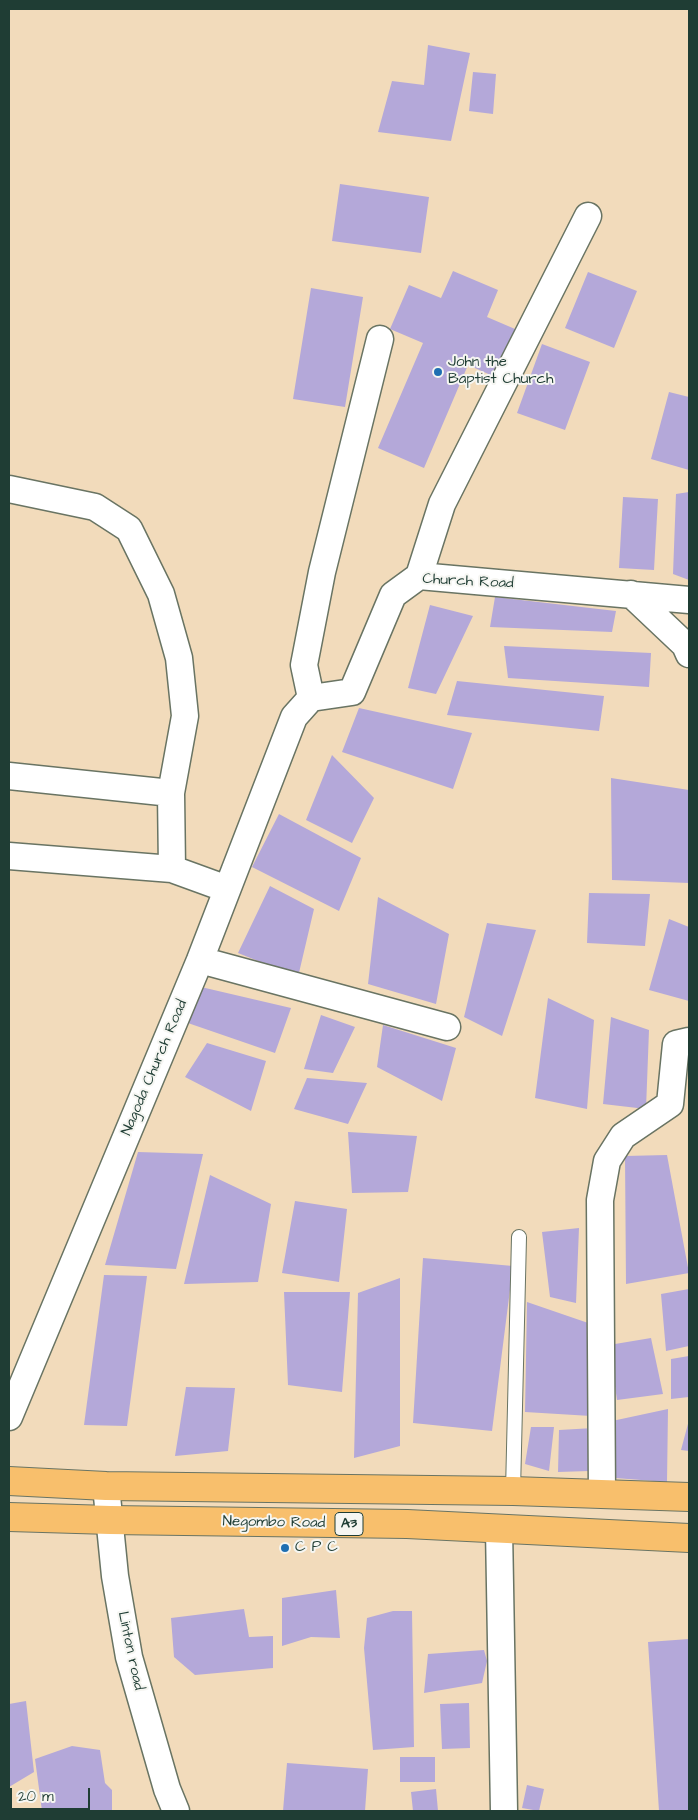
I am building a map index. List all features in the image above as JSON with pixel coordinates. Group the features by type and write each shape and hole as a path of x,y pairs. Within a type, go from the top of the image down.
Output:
{"highway":[{"path":"9,1481 106,1486 514,1491 689,1497"},
{"name":"Negombo Road","path":"9,1516 110,1520 397,1524 689,1538"}],"street":[{"path":"419,576 442,504 588,216"},
{"path":"311,698 304,665 322,572 380,338"},
{"path":"9,489 95,507 129,529 161,594 179,658 185,716 171,792 172,869"},
{"name":"Church Road","path":"311,698 352,692 394,595 419,576 689,600"},
{"path":"631,594 685,646 689,654"},
{"name":"Nagoda Church Road","path":"9,1417 200,960 294,717 311,698"},
{"path":"9,776 171,792"},
{"path":"9,856 172,869 227,889"},
{"path":"200,960 447,1028"},
{"path":"602,1494 600,1200 607,1162 623,1136 670,1104 676,1044 689,1041"},
{"name":"Linton road","path":"106,1486 115,1576 129,1657 167,1789 176,1811"},
{"path":"499,1529 504,1811"}],"lane":[{"path":"514,1491 519,1237"}],"building":[{"path":"428,45 470,53 451,141 378,132 392,81 424,85"},
{"path":"473,72 496,74 493,114 469,111"},
{"path":"340,184 429,197 421,253 332,241"},
{"name":"John the Baptist Church","path":"453,271 498,290 487,317 522,332 502,380 468,365 424,468 378,448 423,343 390,329 409,285 441,298"},
{"path":"588,272 637,291 614,348 565,328"},
{"path":"311,288 363,297 345,407 293,399"},
{"path":"542,344 590,362 565,430 517,413"},
{"path":"669,392 689,397 689,470 651,459"},
{"path":"689,492 689,580 673,574 676,494"},
{"path":"623,497 658,499 654,570 619,568"},
{"path":"495,597 616,611 612,632 490,627"},
{"path":"430,605 473,616 436,694 408,688"},
{"path":"504,646 651,653 649,687 508,678"},
{"path":"457,681 604,696 599,731 447,715"},
{"path":"359,708 472,733 453,789 342,752"},
{"path":"332,755 374,798 352,843 306,820"},
{"path":"611,778 689,790 689,883 612,880"},
{"path":"279,814 361,858 339,911 252,867"},
{"path":"270,886 314,909 298,977 238,953"},
{"path":"589,893 650,894 645,946 587,943"},
{"path":"378,897 449,934 436,1004 368,984"},
{"path":"669,919 689,927 689,1001 649,990"},
{"path":"487,923 536,930 502,1036 464,1017"},
{"path":"201,987 291,1008 275,1053 185,1022"},
{"path":"548,998 594,1020 587,1109 535,1098"},
{"path":"321,1015 355,1027 333,1073 304,1069"},
{"path":"611,1017 649,1030 646,1109 603,1104"},
{"path":"383,1025 456,1048 442,1101 377,1067"},
{"path":"207,1043 266,1061 251,1111 185,1077"},
{"path":"307,1078 367,1083 348,1124 294,1109"},
{"path":"348,1132 417,1136 408,1192 352,1193"},
{"path":"138,1152 203,1154 176,1269 105,1265"},
{"path":"667,1155 689,1273 626,1284 625,1156"},
{"path":"210,1175 271,1204 258,1282 184,1284"},
{"path":"295,1201 347,1209 339,1282 282,1273"},
{"path":"579,1228 576,1303 550,1297 542,1232"},
{"path":"423,1258 513,1266 492,1431 413,1423"},
{"path":"104,1275 147,1276 127,1426 84,1425"},
{"path":"400,1278 400,1446 354,1458 358,1293"},
{"path":"689,1289 689,1346 666,1351 661,1294"},
{"path":"284,1292 350,1292 342,1392 288,1385"},
{"path":"527,1302 594,1325 591,1416 525,1412"},
{"path":"651,1338 663,1394 617,1400 609,1345"},
{"path":"689,1356 689,1397 671,1399 671,1359"},
{"path":"186,1387 235,1388 228,1451 175,1456"},
{"path":"668,1409 667,1482 615,1478 612,1421"},
{"path":"689,1420 689,1451 681,1450"},
{"path":"531,1427 554,1427 549,1471 525,1464"},
{"path":"594,1428 589,1471 558,1472 559,1430"},
{"path":"336,1590 340,1638 311,1637 282,1646 282,1598"},
{"path":"244,1609 249,1637 273,1636 273,1668 195,1675 174,1657 171,1618"},
{"path":"393,1611 412,1611 414,1747 373,1750 364,1648 367,1618"},
{"path":"689,1639 689,1811 659,1811 648,1642"},
{"path":"484,1650 487,1661 482,1683 424,1693 428,1654"},
{"path":"26,1701 34,1772 9,1787 9,1704"},
{"path":"469,1703 470,1748 442,1749 440,1704"},
{"path":"72,1746 100,1750 105,1783 112,1790 112,1811 42,1811 35,1759"},
{"path":"400,1757 435,1757 435,1782 400,1782"},
{"path":"287,1763 368,1769 365,1811 283,1811"},
{"path":"527,1785 544,1789 539,1811 522,1808"},
{"path":"436,1789 438,1811 413,1811 411,1792"}],"place":[{"name":"John the Baptist Church","path":"438,372"},
{"name":"C P C","path":"285,1548"}]}
